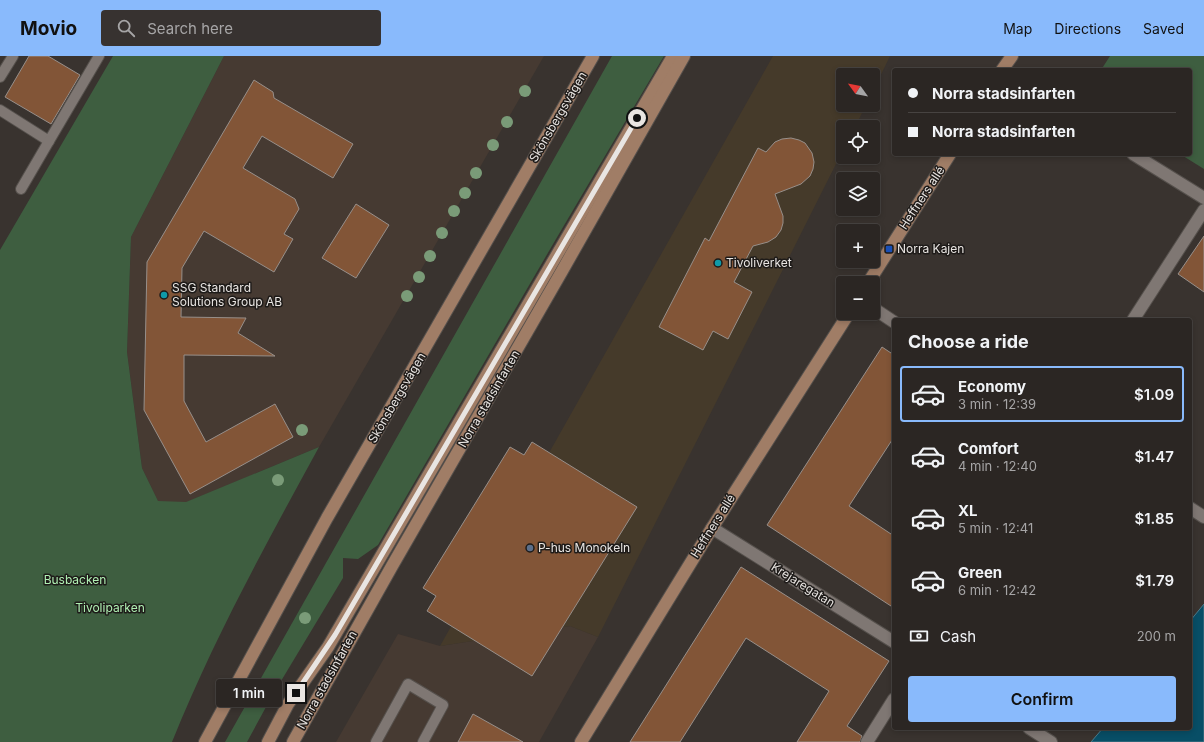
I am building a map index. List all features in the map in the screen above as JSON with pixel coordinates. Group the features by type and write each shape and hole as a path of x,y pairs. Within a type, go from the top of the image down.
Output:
{"main road":[{"name":"Skönsbergsvägen","path":"205,742 327,518 592,56"},
{"name":"Norra stadsinfarten","path":"268,742 288,704 328,647 673,56"},
{"name":"Norra stadsinfarten","path":"293,742 684,56"},
{"path":"1003,68 1012,56"},
{"name":"Heffners allé","path":"872,276 949,156"},
{"name":"Heffners allé","path":"581,742 712,528 845,320"}],"street":[{"path":"1136,156 1204,198"},
{"path":"1134,318 1204,210"},
{"path":"880,313 892,321"},
{"path":"1192,509 1204,517"},
{"name":"Krejaregatan","path":"712,528 892,641"},
{"path":"867,742 892,702"},
{"path":"1033,730 1051,742"}],"lane":[{"path":"0,77 13,56"},
{"path":"21,189 99,56"},
{"path":"0,110 49,141"},
{"path":"376,742 408,684 443,705 422,742"}],"shaded area":[{"path":"224,56 544,56 319,447 163,512 142,468 127,352 131,237"},
{"path":"773,56 890,56 880,77 880,68 836,68 836,112 862,112 858,120 836,120 836,164 598,637 570,626 440,646"},
{"path":"570,626 598,637 539,742 336,742 398,634 440,646"}],"green space":[{"name":"Tivoliparken","path":"113,56 224,56 131,237 127,352 142,468 158,501 186,502 319,447 260,556 223,629 172,742 0,742 0,250"},
{"path":"612,56 664,56 378,545 358,559 343,558 343,578 272,696 247,742 225,742"},
{"path":"1110,56 1204,56 1204,169 1183,156 1192,156 1192,68 1102,68"}],"water":[{"path":"1204,604 1204,742 1091,742 1101,730 1192,730 1192,619"}],"building":[{"path":"29,56 48,56 80,75 51,124 5,97"},
{"name":"SSG Standard Solutions Group AB","path":"254,80 273,92 274,98 353,144 333,178 262,136 243,168 295,199 299,209 284,234 293,239 274,272 204,231 182,268 181,317 246,318 238,333 275,356 184,355 184,401 206,442 275,404 293,437 190,494 144,410 147,262"},
{"name":"Tivoliverket","path":"791,138 805,143 812,153 814,162 813,169 810,176 801,184 775,194 783,216 781,230 776,237 768,242 753,246 734,282 752,292 728,339 713,331 703,350 659,327 705,238 709,241 758,148 766,152 775,142 782,139"},
{"path":"356,204 389,225 356,278 322,258"},
{"path":"1204,236 1204,292 1178,274"},
{"path":"882,347 892,354 892,440 849,506 892,535 892,607 767,525"},
{"name":"P-hus Monokeln","path":"532,442 637,507 532,676 427,611 436,596 423,588 510,447 524,455"},
{"path":"741,567 889,661 847,726 862,736 860,742 797,742 829,691 746,638 680,742 630,742"},
{"path":"473,714 523,742 458,742"}],"place":[{"name":"Norra Kajen","path":"889,249"},
{"name":"Tivoliverket","path":"718,263"},
{"name":"SSG Standard Solutions Group AB","path":"164,295"},
{"name":"P-hus Monokeln","path":"530,548"}],"route":[{"path":"296,693 328,647 637,118"}],"park label":[{"name":"Busbacken","path":"75,580"}]}
